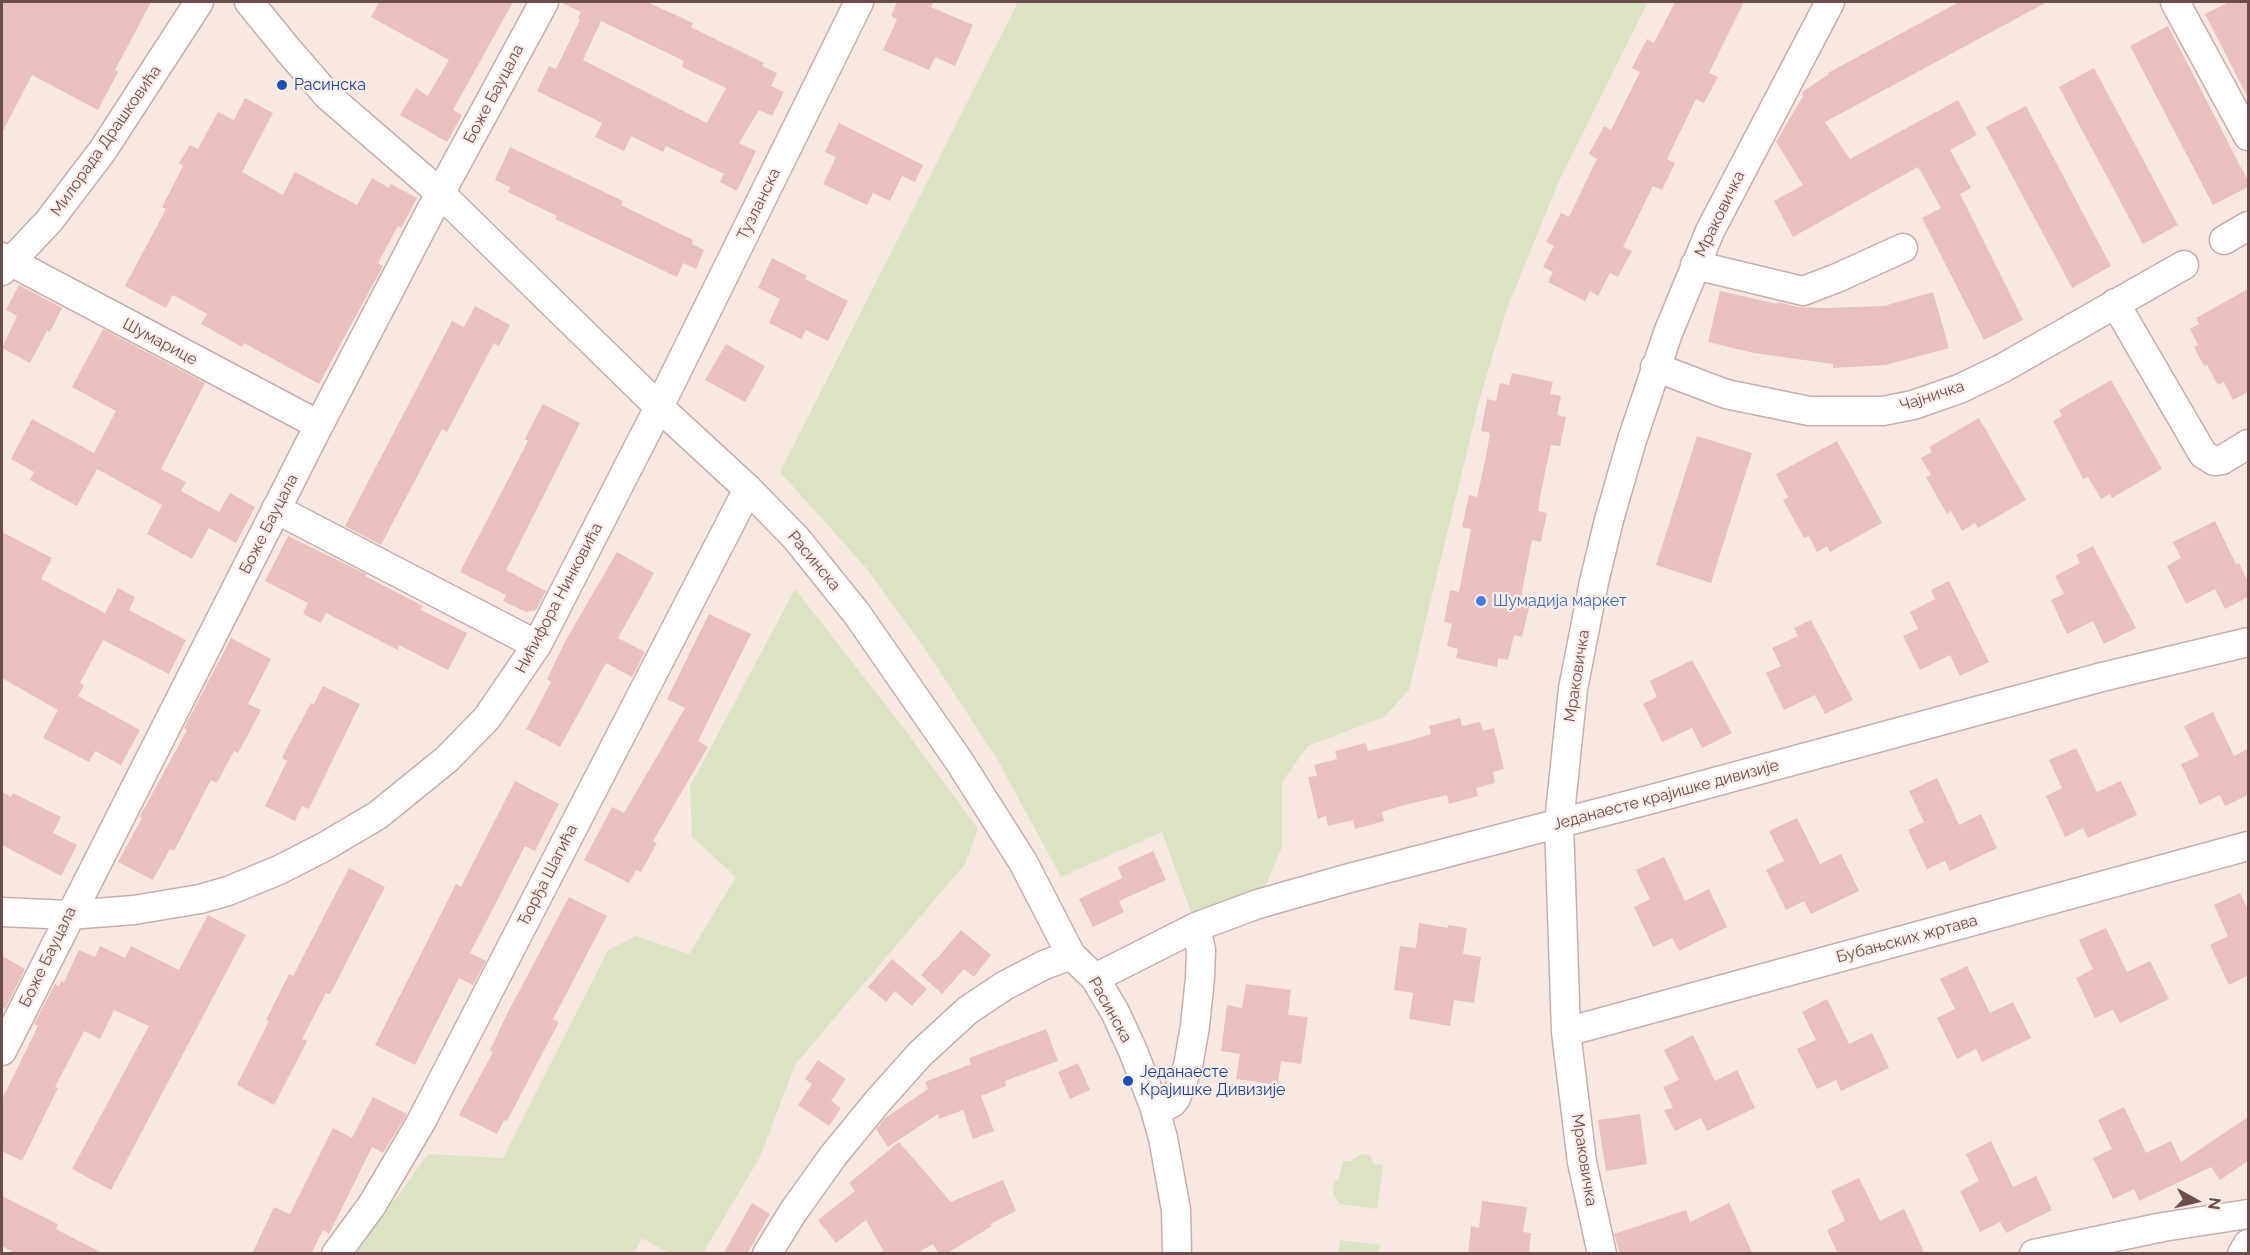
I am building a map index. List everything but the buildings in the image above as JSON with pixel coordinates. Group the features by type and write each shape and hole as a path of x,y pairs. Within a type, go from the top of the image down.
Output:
{"street":[{"name":"Милорада Драшковића","path":"4,264 49,221 103,150 199,2"},
{"name":"Расинска","path":"249,2 328,96 440,193 659,407 748,489 796,538 836,588 959,761 1023,862 1071,955 1095,978 1115,1012 1156,1112 1166,1150 1176,1210 1177,1254"},
{"name":"Боже Бауцала","path":"2,1051 319,425 440,193 544,2"},
{"name":"Тузланска","path":"659,407 859,2"},
{"name":"Мраковичка","path":"1602,1254 1582,1162 1566,1032 1559,823 1573,689 1594,582 1623,472 1655,367 1695,265 1722,207 1830,2"},
{"path":"2175,2 2248,136"},
{"path":"2224,240 2248,226"},
{"path":"1695,265 1803,291 1903,249"},
{"name":"Шумарице","path":"4,264 319,425"},
{"name":"Чајничка","path":"1655,367 1709,388 1770,404 1809,411 1882,411 1913,405 1959,389 2001,369 2184,265"},
{"path":"2115,303 2203,454 2214,461 2223,460 2248,444"},
{"name":"Нићифора Нинковића","path":"2,912 69,915 134,910 228,891 279,870 349,833 407,794 447,759 487,718 537,645 659,407"},
{"name":"Ђорђа Шагића","path":"336,1254 372,1205 421,1122 748,489"},
{"path":"276,509 537,645"},
{"name":"Једанаесте крајишке дивизије","path":"1095,978 1196,927 1258,904 2102,677 2248,642"},
{"name":"Бубањских жртава","path":"1566,1032 2248,846"},
{"path":"1156,1112 1172,1103 1176,1098 1188,1066 1200,978 1201,950 1196,927"},
{"path":"767,1254 793,1212 833,1156 920,1054 968,1010 1004,986 1044,965 1071,955"},
{"path":"2034,1254 2163,1227 2248,1214"},
{"path":"2242,1254 2248,1244"}],"green space":[{"path":"1018,2 1648,2 1559,181 1506,311 1480,398 1409,690 1384,717 1308,746 1282,782 1282,847 1258,904 1194,920 1162,832 1061,877 997,759 927,652 867,569 780,472"},
{"path":"795,589 906,731 978,829 965,864 795,1065 760,1157 703,1253 669,1253 642,1238 634,1253 356,1253 428,1154 503,1158 608,950 636,936 689,954 736,877 692,837 690,786"},
{"path":"1361,1154 1369,1155 1374,1164 1383,1165 1377,1209 1340,1204 1333,1194 1334,1182 1339,1178 1343,1161 1351,1161"},
{"path":"1340,1240 1380,1245 1379,1253 1338,1253"}],"place":[{"name":"Расинска","path":"282,85"},
{"name":"Шумадија маркет","path":"1481,601"},
{"name":"Једанаесте Крајишке Дивизије","path":"1128,1081"}]}
